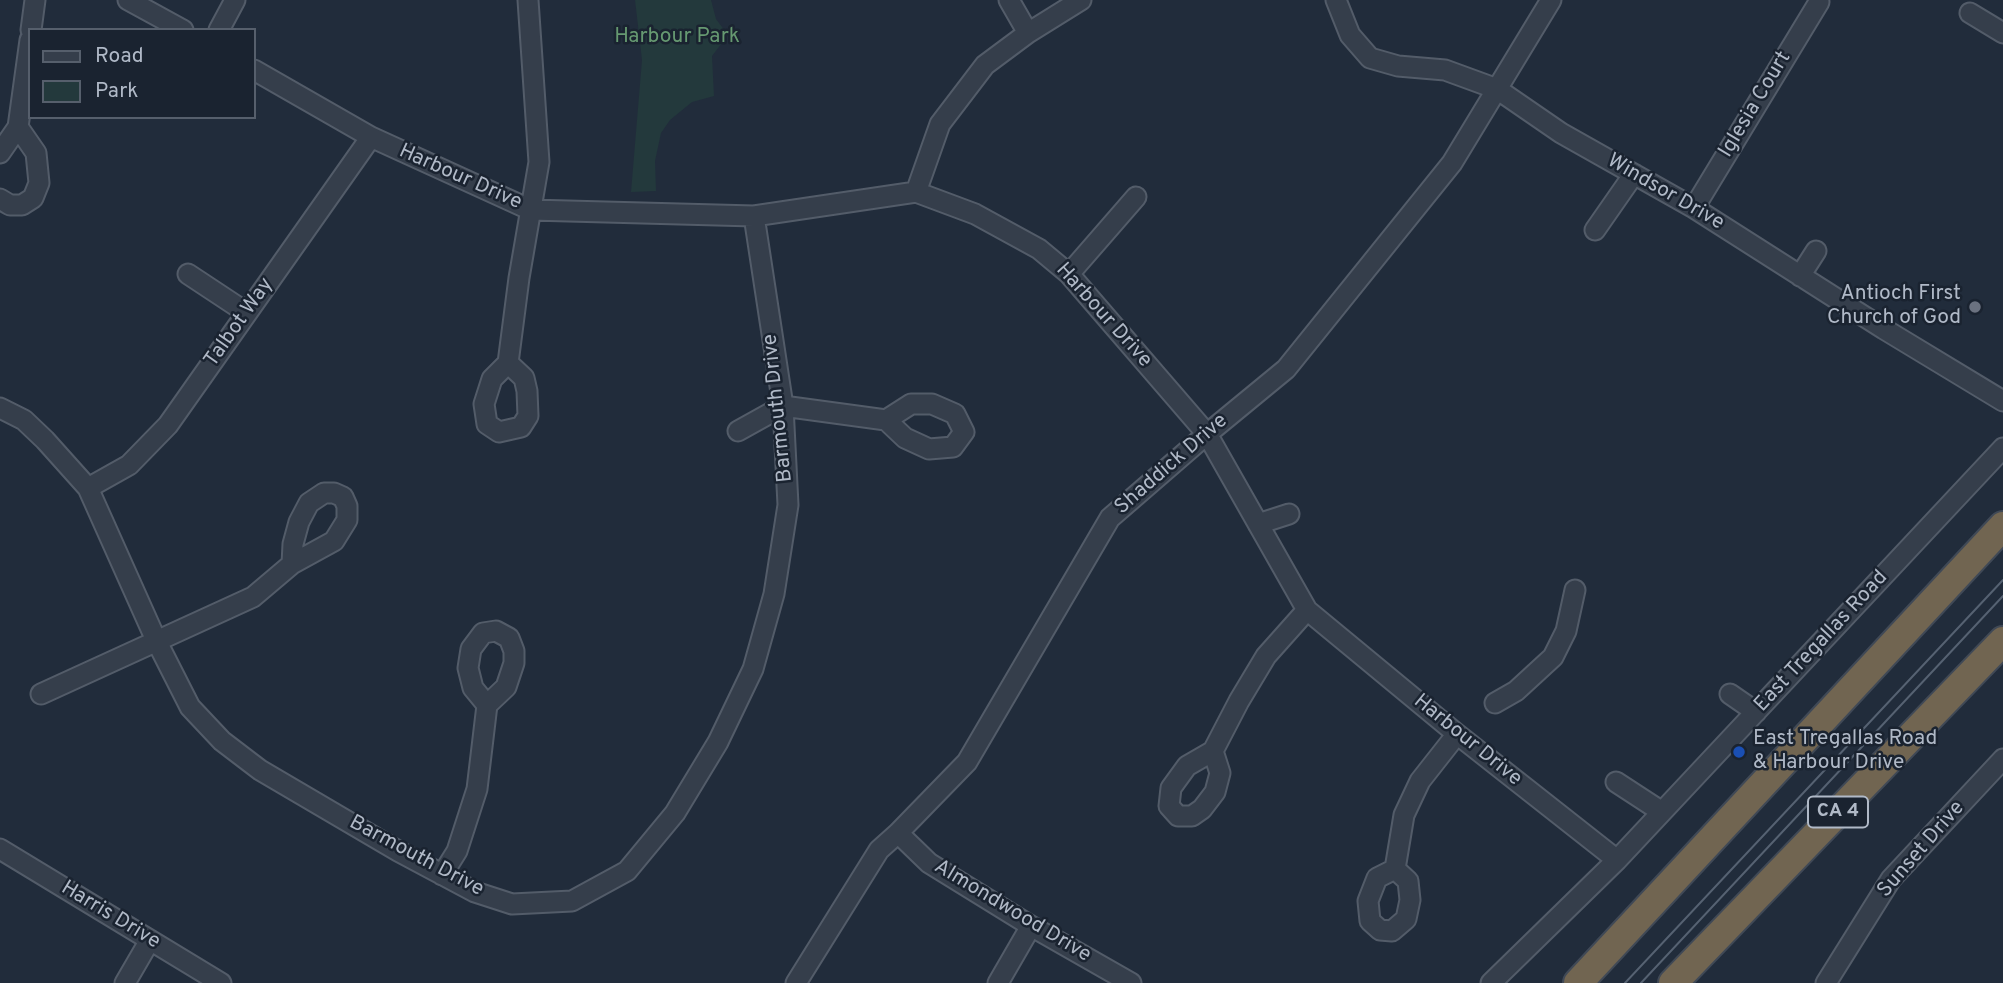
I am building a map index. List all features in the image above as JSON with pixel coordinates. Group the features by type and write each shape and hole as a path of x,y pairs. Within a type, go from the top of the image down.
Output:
{"highway":[{"path":"1578,983 2003,526"},
{"name":"CA 4","path":"1673,983 2003,641"}],"street":[{"path":"31,28 35,0"},
{"path":"128,0 179,28"},
{"path":"220,28 235,0"},
{"path":"508,363 539,162 528,0"},
{"path":"1009,0 1028,33"},
{"path":"916,192 940,124 985,65 1028,33 1081,0"},
{"name":"Windsor Drive","path":"1336,0 1350,35 1370,58 1398,66 1445,70 1497,89 1561,133 1693,208 2003,401"},
{"name":"Shaddick Drive","path":"796,983 879,850 967,762 1110,518 1286,369 1452,163 1551,0"},
{"name":"Iglesia Court","path":"1693,208 1819,2"},
{"path":"1970,13 2003,33"},
{"path":"0,153 18,127 28,54"},
{"name":"Harbour Drive","path":"256,70 370,137 531,210 754,216 916,192 975,214 1039,249 1069,274 1207,434 1307,610 1457,734 1617,860"},
{"path":"0,199 10,205 22,205 33,198 38,183 36,153 18,127"},
{"name":"Talbot Way","path":"88,488 129,466 168,425 370,137"},
{"path":"1595,230 1634,174"},
{"path":"1069,274 1136,197"},
{"name":"Barmouth Drive","path":"0,408 24,421 45,440 88,488 156,640 190,708 222,741 260,769 398,852 475,892 512,904 572,901 627,871 675,813 718,742 753,669 774,594 788,505 783,406 754,216"},
{"path":"1800,276 1816,251"},
{"path":"188,274 247,313"},
{"path":"738,431 783,406 886,420"},
{"name":"East Tregallas Road","path":"1491,983 1617,860 2003,448"},
{"path":"1258,524 1289,514"},
{"path":"41,694 253,597 292,564"},
{"path":"1495,702 1516,691 1553,657 1566,631 1575,590"},
{"path":"1213,751 1266,656 1307,610"},
{"path":"1730,694 1756,712"},
{"path":"442,875 457,851 477,789 488,705"},
{"path":"1395,869 1404,815 1420,780 1457,734"},
{"name":"Sunset Drive","path":"1826,983 1891,878 2003,759"},
{"path":"1616,782 1662,812"},
{"name":"Almondwood Drive","path":"898,833 929,863 1131,983"},
{"name":"Harris Drive","path":"0,849 221,983"},
{"path":"998,983 1031,926"},
{"path":"125,983 150,940"}],"green space":[{"name":"Harbour Park","path":"635,0 711,0 716,19 728,35 712,56 714,96 692,102 670,120 661,133 655,161 656,191 631,192 642,60"}],"tram line":[{"path":"1625,983 2003,580"},
{"path":"1641,983 2003,596"}],"place":[{"name":"Antioch First Church of God","path":"1975,307"},
{"name":"East Tregallas Road & Harbour Drive","path":"1739,752"}]}
